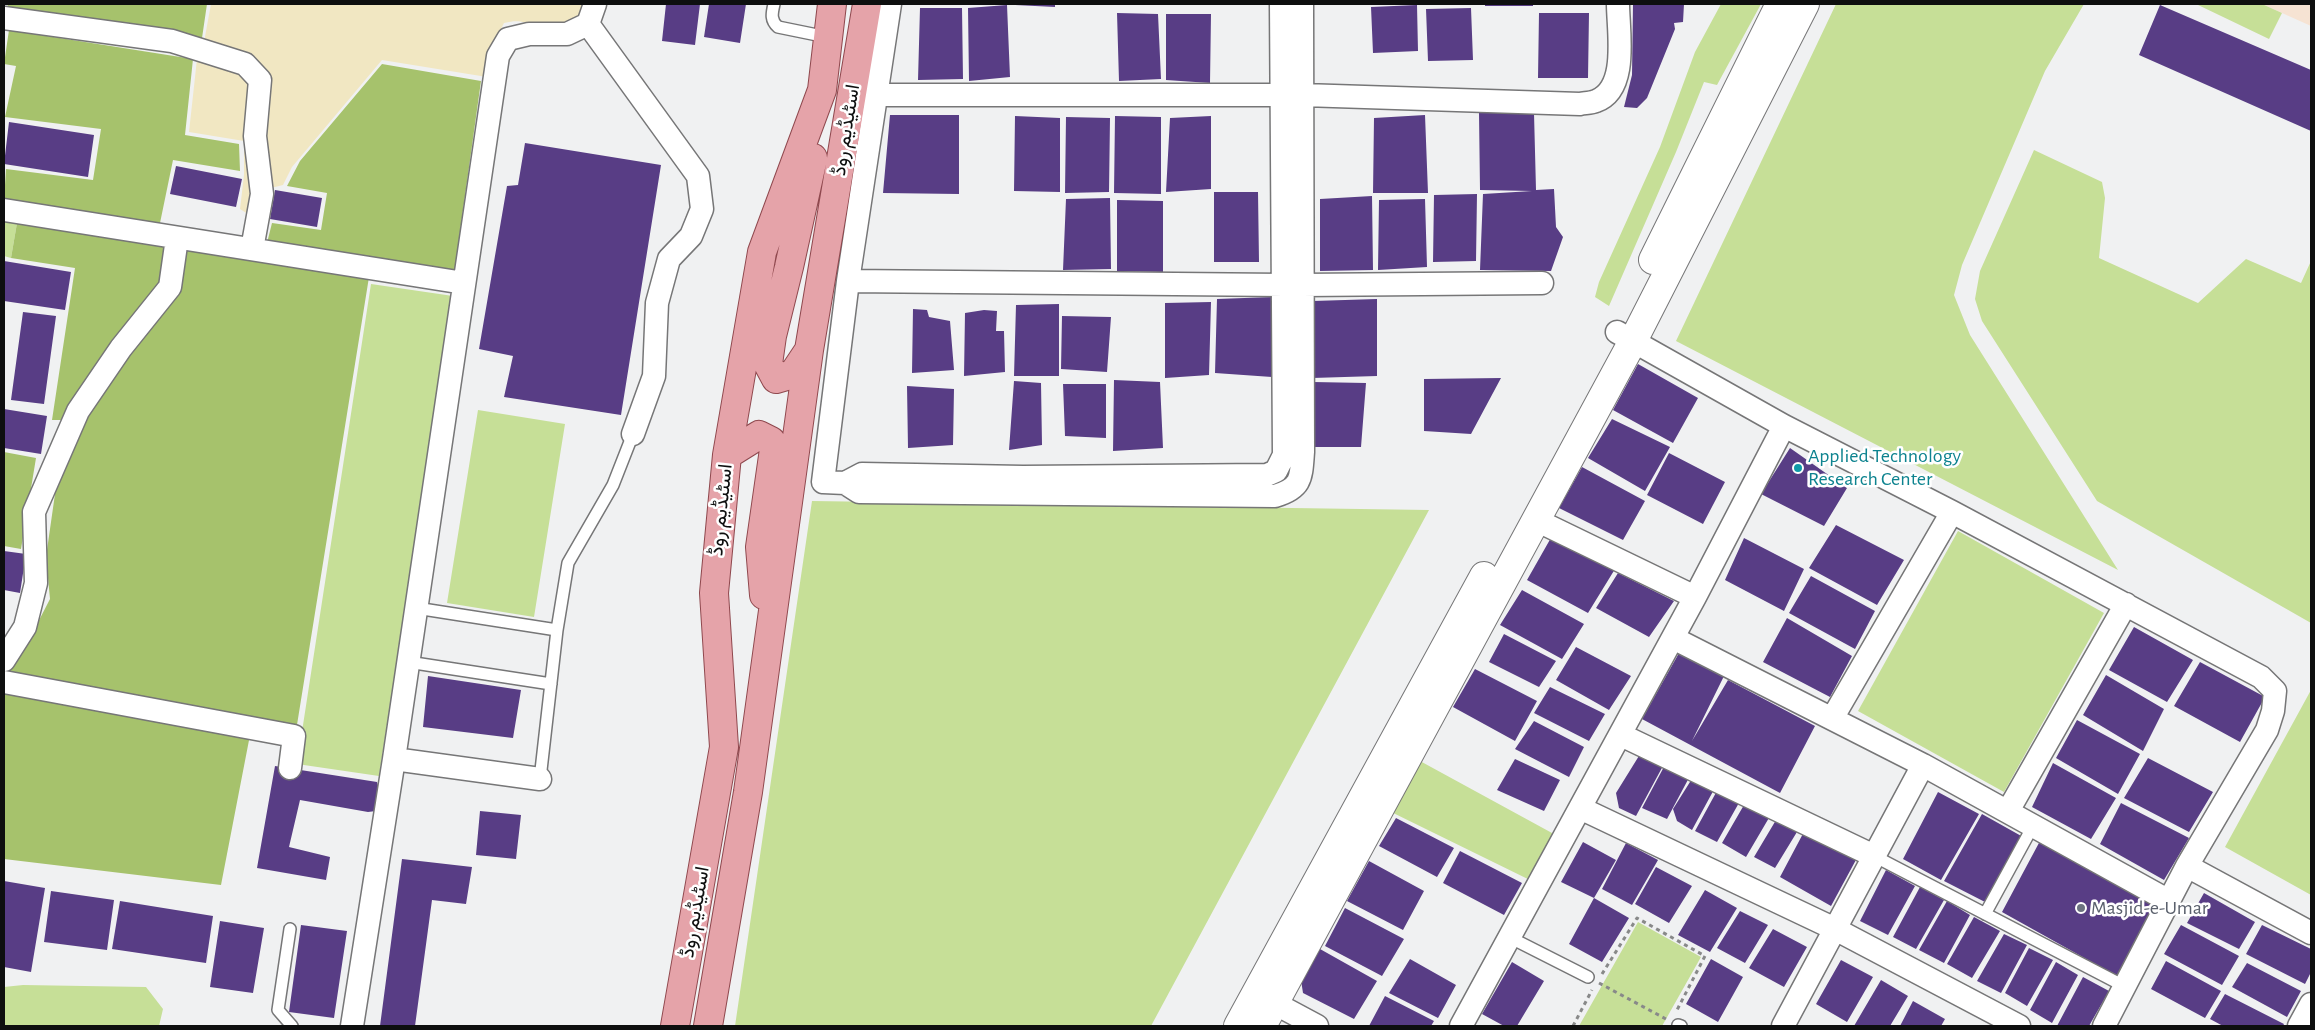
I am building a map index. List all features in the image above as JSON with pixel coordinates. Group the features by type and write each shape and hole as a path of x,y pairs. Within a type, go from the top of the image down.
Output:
{"main road":[{"name":"اسٹیڈیم روڈ","path":"675,1026 724,747 714,593 727,455 762,252 822,90 832,4"},
{"name":"اسٹیڈیم روڈ","path":"708,1026 748,792 809,350 867,4"},
{"path":"809,350 793,374 776,379 768,364 772,336 814,154 822,90"},
{"path":"727,455 759,435 771,441 774,449 760,547 768,642"}],"street":[{"path":"834,482 848,281 890,4"},
{"path":"1281,4 1292,95"},
{"path":"791,483 811,486 862,474 1023,477 1267,475 1276,472 1284,455 1293,285 1292,95 1302,4"},
{"path":"876,95 1292,95 1580,104 1597,100 1612,88 1618,74 1618,4"},
{"path":"1238,1026 1264,1008 1536,520 1625,337 1780,4"},
{"path":"1264,1008 1805,4"},
{"path":"352,1026 394,759 498,56 508,39 529,34 567,34 592,14 698,176 702,208 692,236 669,259 657,303 654,376 633,434"},
{"path":"4,18 172,41 245,64 260,80 255,136 262,194 252,250"},
{"path":"4,210 464,283"},
{"path":"4,660 25,627 36,584 34,512 78,411 121,348 170,288 178,238"},
{"path":"848,281 1293,285 1542,283"},
{"path":"1625,337 1784,426 1952,512 2261,677 2275,691 2273,711 2267,730 2187,866 2104,1026"},
{"path":"1461,1026 1673,638 1784,426"},
{"path":"1833,717 1952,512"},
{"path":"1536,520 1695,597"},
{"path":"2008,811 2126,604"},
{"path":"1673,638 1833,717 2008,811 2169,901"},
{"path":"4,682 294,736 290,768"},
{"path":"1621,734 1874,856"},
{"path":"394,759 540,779"},
{"path":"1782,1026 1923,765"},
{"path":"1580,808 1835,929 2019,1026"},
{"path":"2187,866 2311,933"},
{"path":"2299,1026 2311,1004"},
{"path":"1264,1008 1317,1026"}],"lane":[{"path":"774,4 772,16 774,23 778,26 827,37"},
{"path":"540,779 557,630 568,563 613,485 633,434"},
{"path":"416,608 557,630"},
{"path":"408,662 551,684"},
{"path":"1985,914 2033,826"},
{"path":"1874,856 2124,986"},
{"path":"290,929 278,1010 292,1026"},
{"path":"1509,937 1593,979"}],"path":[{"path":"1573,1026 1593,979 1637,918 1706,956 1676,1024 1593,979"}],"shaded area":[{"path":"2262,4 2311,4 2311,26 2282,13"}],"green space":[{"path":"8,4 207,4 202,38 7,10"},
{"path":"1721,4 1761,4 1717,85 1704,82 1676,152 1609,306 1595,297 1599,282 1660,147 1695,52"},
{"path":"1836,4 2084,4 2045,71 1962,265 1954,295 1970,335 2118,570 1676,341"},
{"path":"2196,4 2262,4 2282,13 2269,39"},
{"path":"9,30 193,59 185,135 239,144 240,171 173,160 160,223 4,201 6,169 93,180 101,129 5,117 16,66 4,64"},
{"path":"382,64 481,81 454,275 267,243 272,223 321,230 327,193 287,186 300,161"},
{"path":"2034,150 2102,182 2105,198 2099,258 2198,303 2246,259 2301,283 2311,261 2311,623 2097,501 1982,321 1975,299 1980,271"},
{"path":"4,222 17,223 11,258 4,256"},
{"path":"17,223 166,246 160,290 68,420 52,420 75,268 11,258"},
{"path":"187,249 369,277 296,731 4,678 4,670 34,630 50,599 46,557 56,487 93,395 151,324 174,301 182,285"},
{"path":"371,284 453,296 379,776 297,764"},
{"path":"478,410 565,424 534,617 447,603"},
{"path":"4,452 36,458 21,549 4,546"},
{"path":"812,501 1429,510 1151,1026 735,1026"},
{"path":"1958,531 2104,613 2004,792 1858,711"},
{"path":"4,689 250,735 221,885 4,859"},
{"path":"2311,690 2311,895 2225,847"},
{"path":"1409,755 1563,839 1538,884 1381,807"},
{"path":"1638,922 1701,957 1666,1019 1662,1026 1579,1026"},
{"path":"23,985 146,987 163,1009 159,1026 4,1026 4,987"}],"sand":[{"path":"211,4 586,4 580,19 569,22 536,24 517,21 504,23 494,43 487,77 382,60 292,167 283,185 271,188 251,216 240,209 244,175 244,141 189,132 197,59 204,42"}],"building":[{"path":"666,4 700,4 695,45 662,41"},
{"path":"709,4 746,4 740,43 704,37"},
{"path":"1055,4 1055,7 1015,5"},
{"path":"1485,4 1533,4 1533,6 1485,6"},
{"path":"1633,4 1684,4 1683,22 1674,23 1675,29 1647,98 1637,108 1624,107 1632,75"},
{"path":"1007,5 1010,77 969,81 968,8"},
{"path":"1417,5 1418,51 1373,53 1371,7"},
{"path":"2160,5 2311,70 2311,131 2139,55"},
{"path":"920,8 962,8 963,79 918,80"},
{"path":"1471,8 1473,60 1428,61 1426,9"},
{"path":"1117,13 1158,14 1161,79 1119,81"},
{"path":"1539,13 1589,13 1588,78 1538,78"},
{"path":"1166,14 1211,14 1210,83 1166,80"},
{"path":"1479,113 1534,113 1536,190 1554,189 1556,227 1563,237 1551,271 1480,270 1483,194 1532,191 1480,190"},
{"path":"890,115 959,115 959,194 883,193"},
{"path":"1425,115 1428,193 1373,193 1374,118"},
{"path":"1015,116 1060,118 1060,192 1014,191"},
{"path":"1115,116 1161,117 1161,194 1114,193"},
{"path":"1211,116 1211,189 1166,192 1170,118"},
{"path":"1066,117 1110,118 1109,192 1065,193"},
{"path":"9,122 94,135 88,177 4,164"},
{"path":"525,143 661,165 621,415 504,397 513,356 479,349 507,186 518,185"},
{"path":"176,166 242,179 236,207 170,194"},
{"path":"275,190 322,198 317,227 270,219"},
{"path":"1214,192 1258,192 1259,262 1214,262"},
{"path":"1477,194 1476,261 1433,262 1434,195"},
{"path":"1372,196 1373,270 1320,271 1320,199"},
{"path":"1110,198 1111,269 1063,270 1066,199"},
{"path":"1425,199 1427,267 1378,270 1379,200"},
{"path":"1117,200 1163,201 1163,272 1117,271"},
{"path":"4,261 71,272 65,310 4,301"},
{"path":"1272,297 1272,377 1215,373 1217,299"},
{"path":"1377,299 1377,376 1312,378 1313,301"},
{"path":"1211,302 1209,375 1165,378 1165,303"},
{"path":"1059,304 1059,376 1014,376 1016,305"},
{"path":"913,309 927,310 929,317 950,321 954,370 912,373"},
{"path":"984,310 997,311 996,331 1004,331 1005,372 964,376 965,313"},
{"path":"23,312 56,316 44,404 11,400"},
{"path":"1062,316 1111,317 1107,372 1061,369"},
{"path":"1638,364 1698,398 1673,443 1613,410"},
{"path":"1501,378 1471,434 1424,431 1424,379"},
{"path":"1114,380 1160,382 1163,448 1113,451"},
{"path":"1014,381 1041,383 1042,445 1009,450"},
{"path":"1313,382 1366,383 1361,447 1308,447"},
{"path":"1063,384 1106,384 1106,438 1065,436"},
{"path":"907,386 954,389 953,445 908,448"},
{"path":"4,409 47,416 41,454 4,448"},
{"path":"1612,419 1670,447 1645,491 1588,458"},
{"name":"Applied Technology Research Center","path":"1790,448 1847,488 1824,526 1761,494"},
{"path":"1669,453 1725,482 1703,524 1647,495"},
{"path":"1582,467 1645,501 1623,540 1559,508"},
{"path":"1836,525 1904,560 1877,605 1809,568"},
{"path":"1552,536 1615,569 1588,613 1527,580"},
{"path":"1744,538 1804,569 1784,611 1725,580"},
{"path":"4,551 26,554 20,593 4,590"},
{"path":"1618,573 1674,601 1649,637 1596,608"},
{"path":"1811,576 1875,611 1855,649 1789,613"},
{"path":"1522,590 1584,624 1562,659 1500,625"},
{"path":"1787,618 1852,656 1830,697 1763,662"},
{"path":"2134,627 2193,660 2167,702 2109,670"},
{"path":"1504,634 1556,661 1539,687 1489,662"},
{"path":"1576,647 1631,676 1609,710 1556,680"},
{"path":"1679,653 1724,676 1692,741 1728,680 1815,726 1780,793 1642,719"},
{"path":"2200,662 2265,697 2240,742 2174,706"},
{"path":"1475,669 1537,701 1515,741 1453,707"},
{"path":"2106,675 2164,709 2143,751 2083,715"},
{"path":"428,676 521,690 513,738 423,727"},
{"path":"1550,687 1605,714 1589,741 1534,713"},
{"path":"2077,720 2140,754 2118,794 2056,758"},
{"path":"1534,721 1584,747 1569,777 1515,749"},
{"path":"1642,751 1664,764 1636,816 1619,808 1616,793"},
{"path":"2148,758 2213,792 2189,832 2124,798"},
{"path":"1515,759 1560,780 1544,811 1497,790"},
{"path":"1666,763 1691,774 1667,819 1642,808"},
{"path":"2053,763 2116,798 2091,839 2032,807"},
{"path":"275,766 377,782 379,789 376,811 368,812 300,800 289,847 330,857 326,880 257,868"},
{"path":"1695,774 1717,784 1692,830 1677,821 1673,809"},
{"path":"1718,789 1740,801 1717,842 1695,831"},
{"path":"1938,792 1979,814 1941,880 1903,859"},
{"path":"1748,798 1773,811 1746,857 1722,843"},
{"path":"2121,803 2189,838 2164,880 2100,844"},
{"path":"480,811 521,815 516,859 476,855"},
{"path":"1982,814 2023,837 1985,902 1944,881"},
{"path":"1779,815 1800,827 1775,868 1754,857"},
{"path":"1396,818 1454,848 1437,877 1379,846"},
{"path":"1806,828 1857,858 1831,906 1780,877"},
{"name":"Masjid-e-Umar","path":"2040,841 2160,904 2122,979 2002,912"},
{"path":"1583,842 1616,860 1594,898 1561,882"},
{"path":"1626,843 1658,860 1632,905 1602,889"},
{"path":"1460,851 1522,883 1504,915 1443,883"},
{"path":"402,859 472,867 466,904 432,900 415,1026 380,1026"},
{"path":"1369,861 1424,891 1403,930 1347,901"},
{"path":"1656,867 1692,886 1669,923 1635,904"},
{"path":"1886,870 1915,886 1888,935 1860,921"},
{"path":"4,881 45,888 31,972 4,967"},
{"path":"1920,887 1944,900 1916,949 1893,937"},
{"path":"1705,890 1737,908 1710,952 1678,935"},
{"path":"51,891 114,900 107,950 44,942"},
{"path":"2204,893 2255,922 2239,949 2187,923"},
{"path":"1594,898 1629,918 1602,962 1569,944"},
{"path":"120,901 213,916 206,963 112,949"},
{"path":"1947,901 1970,915 1944,963 1919,950"},
{"path":"1345,908 1404,939 1382,976 1325,946"},
{"path":"1740,911 1768,925 1745,963 1717,948"},
{"path":"1974,917 2000,931 1972,978 1947,964"},
{"path":"220,921 264,928 253,993 210,987"},
{"path":"301,925 347,931 334,1018 289,1012"},
{"path":"2181,925 2239,956 2222,985 2164,954"},
{"path":"2262,925 2311,949 2311,972 2305,984 2246,954"},
{"path":"1773,929 1807,947 1784,987 1749,968"},
{"path":"2004,934 2027,945 2001,993 1977,981"},
{"path":"2029,948 2053,960 2027,1006 2005,993"},
{"path":"1320,949 1377,981 1354,1019 1303,993 1301,980"},
{"path":"1410,959 1456,985 1438,1018 1389,993"},
{"path":"1711,959 1743,977 1718,1022 1686,1004"},
{"path":"1841,960 1873,977 1847,1022 1816,1004"},
{"path":"2166,961 2221,991 2205,1018 2151,989"},
{"path":"1512,962 1544,981 1517,1026 1504,1026 1482,1014"},
{"path":"2056,962 2078,975 2052,1023 2030,1010"},
{"path":"2247,963 2301,991 2287,1017 2232,987"},
{"path":"2083,977 2109,991 2089,1026 2057,1026"},
{"path":"1881,980 1908,996 1890,1026 1854,1026"},
{"path":"2225,994 2284,1024 2283,1026 2223,1026 2210,1019"},
{"path":"1385,996 1434,1021 1431,1026 1369,1026"},
{"path":"1913,1001 1945,1019 1941,1026 1900,1026"}],"place":[{"name":"Applied Technology Research Center","path":"1798,468"},
{"name":"Masjid-e-Umar","path":"2081,908"}]}
